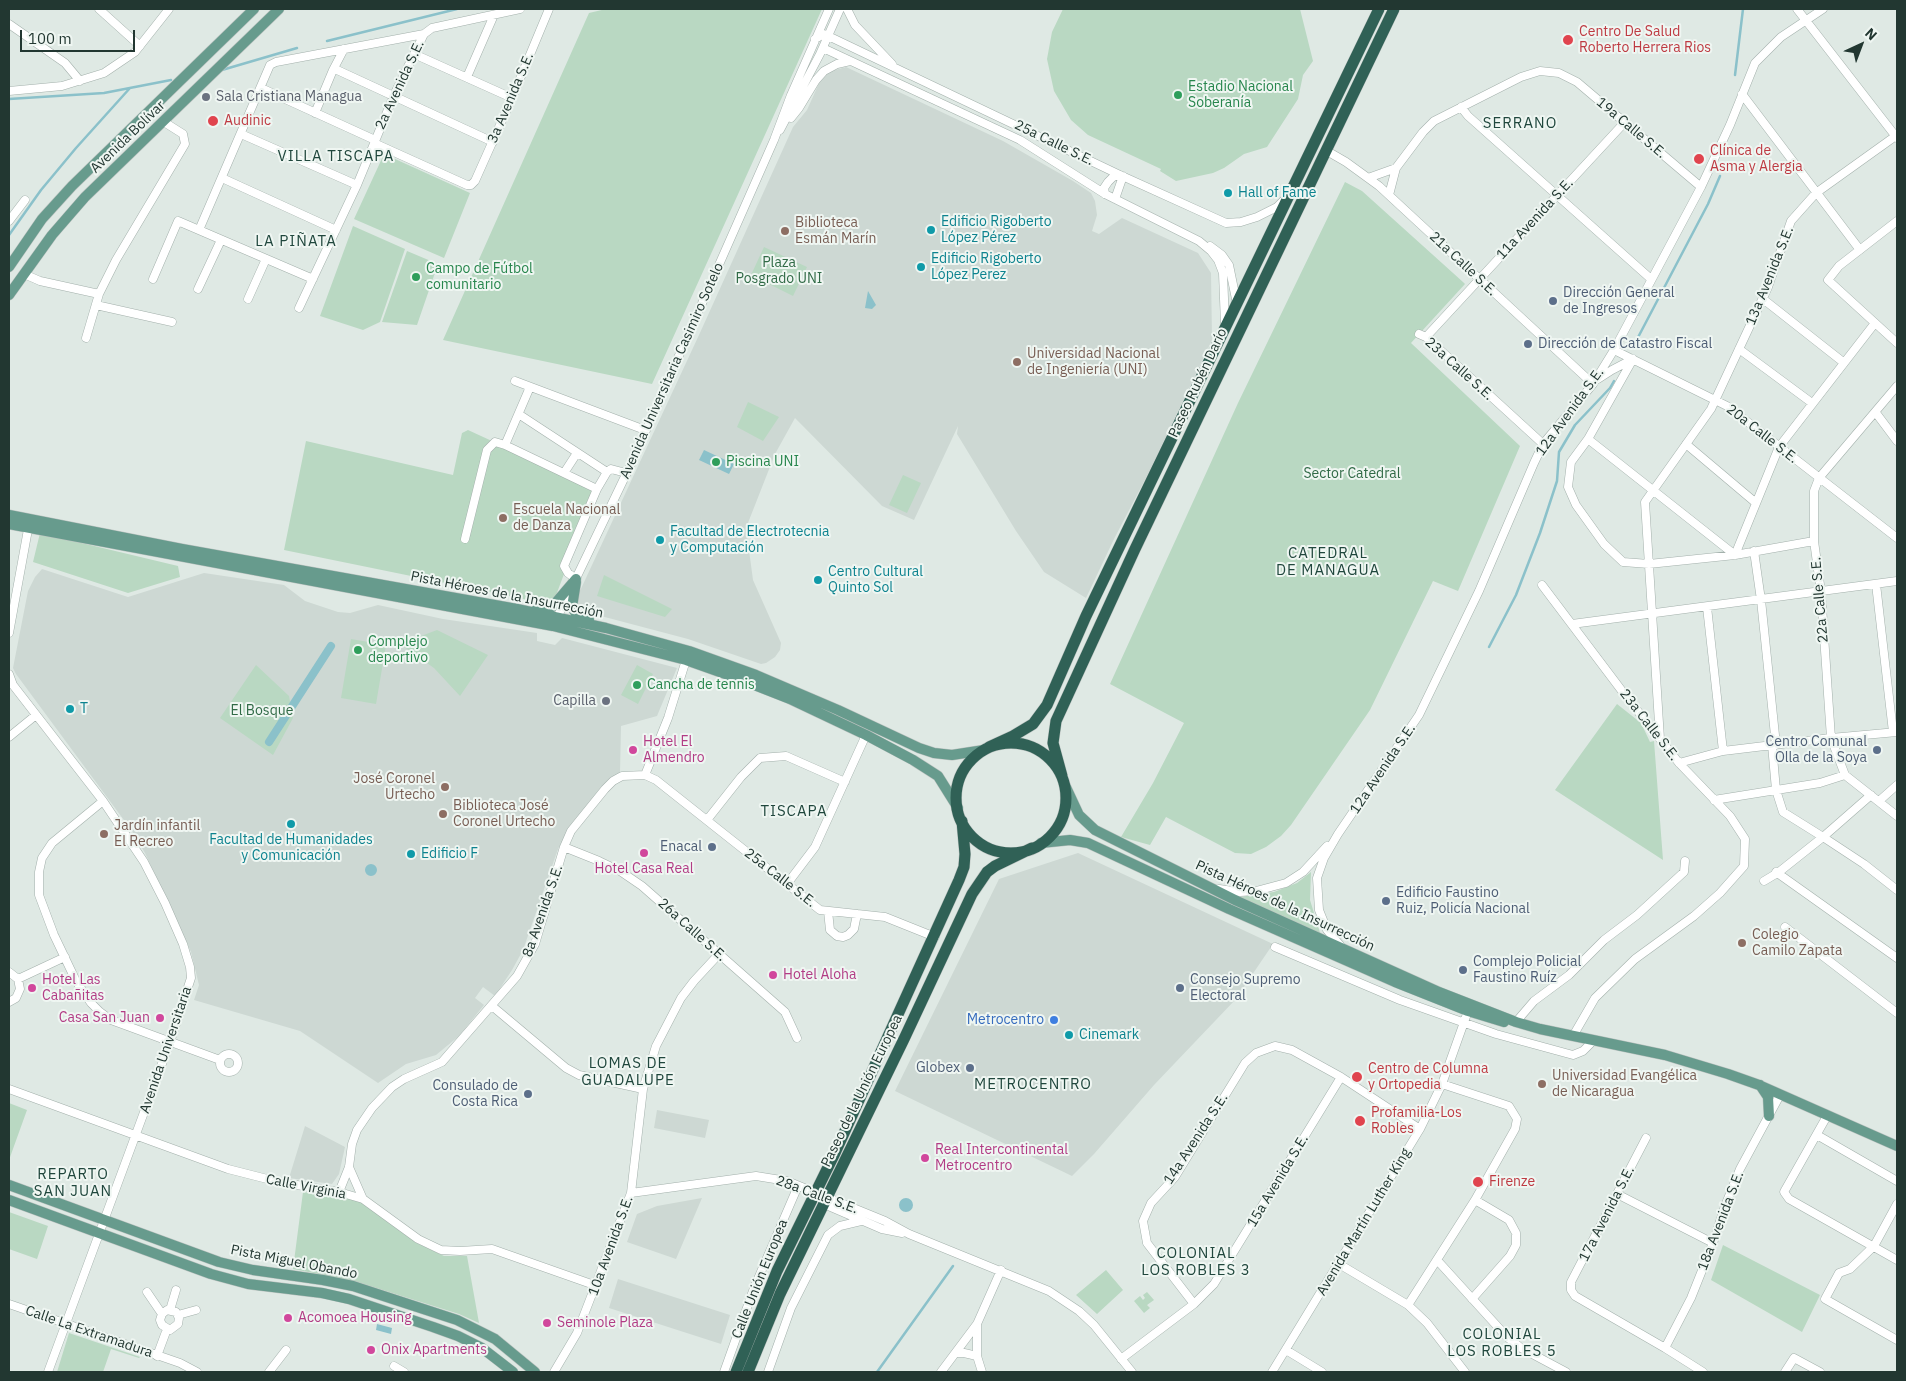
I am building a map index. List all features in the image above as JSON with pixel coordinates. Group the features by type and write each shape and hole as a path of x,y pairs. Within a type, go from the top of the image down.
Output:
{"highway":[{"path":"1376,16 1384,21 1393,12"},
{"name":"Paseo Rubén Darío","path":"1064,781 1053,743 1056,721 1288,227 1327,151 1393,12"},
{"path":"1357,86 1359,64 1379,24 1376,16"},
{"name":"Paseo Rubén Darío","path":"986,749 1025,730 1042,714 1086,616 1376,16"},
{"path":"1327,151 1322,147 1321,141 1341,88"},
{"path":"1314,144 1327,151"},
{"path":"1288,227 1292,209 1319,151 1314,144"},
{"path":"1010,743 1033,747 1052,761 1064,781 1066,805 1062,818 1055,831 1036,846 1009,852 989,848 970,834 958,808 957,790 961,775 970,762 986,749 1010,743"},
{"name":"Paseo de la Unión Europea","path":"822,1197 853,1113 964,867 966,847 962,820"},
{"name":"Paseo de la Unión Europea","path":"736,1372 777,1271 822,1197 977,884 995,866 1036,846"},
{"path":"748,1372 786,1282 789,1268 818,1203 818,1196 822,1197"}],"main road":[{"name":"Avenida Bolívar","path":"9,267 42,219 66,193 254,9"},
{"path":"266,22 272,9"},
{"name":"Avenida Bolívar","path":"9,295 52,235 85,197 279,9"},
{"name":"Pista Héroes de la Insurrección","path":"9,515 29,523 555,622 606,628 681,649 756,675 934,753 952,755 986,749"},
{"name":"Pista Héroes de la Insurrección","path":"9,524 29,523 517,609 686,660 790,699 866,735 931,770 938,776 958,808"},
{"path":"517,609 547,610 557,603 576,579"},
{"path":"576,579 572,601 574,611 579,616 606,628"},
{"name":"Pista Héroes de la Insurrección","path":"1064,781 1079,815 1095,830 1211,888 1428,987 1516,1022 1593,1041 1665,1055 1759,1085 1897,1146"},
{"name":"Pista Héroes de la Insurrección","path":"1036,846 1070,840 1088,842 1229,908 1395,982 1468,1011"},
{"path":"1428,987 1438,996 1464,1006 1468,1011 1472,1009 1516,1022"},
{"path":"1759,1085 1768,1097 1769,1116"},
{"name":"Pista Miguel Obando","path":"9,1185 219,1262 253,1270 353,1286 457,1320 495,1339 536,1372"},
{"name":"Pista Miguel Obando","path":"9,1200 211,1274 248,1284 322,1293 349,1299 433,1326 482,1348 513,1372"}],"street":[{"path":"99,9 140,46"},
{"path":"9,91 62,86 104,73 135,52 169,9"},
{"path":"466,77 494,14 520,9"},
{"name":"3a Avenida S.E.","path":"374,141 467,185 471,185 475,181 512,98 549,9"},
{"name":"Avenida Universitaria Casimiro Sotelo","path":"555,622 626,473 774,140 829,9"},
{"path":"815,39 826,35 835,9"},
{"name":"Avenida Universitaria Casimiro Sotelo","path":"774,140 823,48 826,35 840,9"},
{"path":"847,9 854,25 897,69"},
{"path":"1797,9 1808,20 1897,136"},
{"name":"12a Avenida S.E.","path":"1345,949 1336,942 1327,930 1319,910 1317,878 1320,865 1338,834 1410,730 1430,694 1479,591 1543,444 1593,384 1614,350 1701,187 1718,152 1755,63 1781,37 1823,9"},
{"name":"2a Avenida S.E.","path":"299,308 357,185 394,95 424,34 432,28 494,14"},
{"path":"9,24 65,63 80,81"},
{"path":"199,230 270,65 276,62 424,34"},
{"name":"25a Calle S.E.","path":"826,35 1122,176 1226,223 1241,222 1257,217 1277,207 1292,192"},
{"name":"25a Calle S.E.","path":"823,48 1020,140 1105,194 1212,247 1222,255 1229,265 1237,304"},
{"path":"314,113 344,49"},
{"path":"414,54 512,98"},
{"path":"784,124 796,113 816,80 824,71 837,64 850,61"},
{"path":"335,69 492,142"},
{"name":"19a Calle S.E.","path":"1461,107 1521,77 1540,71 1559,74 1577,82 1701,187"},
{"path":"261,88 374,141"},
{"path":"1742,94 1860,250"},
{"path":"956,110 961,99"},
{"path":"1389,195 1396,168 1411,147 1434,120 1461,107 1468,116 1651,279"},
{"path":"86,338 99,294 116,260 185,144 183,134 164,122"},
{"name":"11a Avenida S.E.","path":"1422,336 1479,280 1624,123"},
{"path":"241,134 357,185"},
{"name":"13a Avenida S.E.","path":"1660,739 1645,502 1711,409 1763,299 1791,221 1816,193 1897,136"},
{"name":"21a Calle S.E.","path":"1327,151 1368,178 1389,195 1593,384"},
{"path":"1368,178 1396,168"},
{"path":"1105,194 1104,188 1108,182 1113,177 1122,176 1115,199"},
{"path":"222,178 336,230"},
{"path":"9,221 25,200"},
{"path":"153,279 178,221 312,279"},
{"path":"1897,221 1839,266 1828,280 1897,343"},
{"path":"198,289 220,240"},
{"name":"25a Calle S.E.","path":"1198,241 1211,251 1218,260 1223,273 1226,328"},
{"path":"248,300 266,259"},
{"path":"24,274 40,281 99,294"},
{"path":"1763,299 1843,362"},
{"path":"96,305 172,322"},
{"path":"1735,554 1779,446 1875,323"},
{"name":"23a Calle S.E.","path":"1422,336 1543,444"},
{"path":"1739,348 1812,403"},
{"name":"20a Calle S.E.","path":"1614,350 1727,406 1896,537"},
{"path":"1593,384 1629,357"},
{"path":"1629,357 1588,439 1571,462 1568,487 1576,505 1604,544 1623,562 1649,564 1735,554 1814,541"},
{"path":"515,381 645,430"},
{"path":"506,444 530,386"},
{"name":"22a Calle S.E.","path":"1845,775 1831,738 1820,592 1814,541 1814,491 1819,478 1897,386"},
{"path":"1876,413 1897,441"},
{"path":"520,414 607,472"},
{"path":"1588,439 1735,554"},
{"path":"465,539 487,450 495,442 506,444 598,489"},
{"path":"1686,444 1756,504"},
{"path":"564,473 578,453"},
{"path":"576,579 568,573 564,566 598,489 607,472 611,469 626,473"},
{"path":"9,633 12,601 29,523"},
{"path":"1754,551 1761,600 1774,745 1776,790 1783,812 1864,864 1897,890"},
{"path":"1572,624 1897,581"},
{"path":"1679,763 1724,751 1895,732 1876,584"},
{"name":"23a Calle S.E.","path":"1542,585 1679,763 1730,816 1745,840 1744,866 1720,893 1694,916 1635,959 1595,998 1572,1036"},
{"path":"1707,607 1724,751"},
{"path":"645,775 668,718 686,660"},
{"name":"Avenida Universitaria","path":"9,674 13,685 103,801 144,862 166,903 183,944 190,967 191,978 189,989 170,1042 105,1220 98,1232 48,1372"},
{"path":"9,737 36,716"},
{"path":"788,884 815,847 866,735"},
{"path":"707,820 741,777 760,758 786,756 845,782"},
{"name":"25a Calle S.E.","path":"645,775 656,780 820,910 885,917 934,937"},
{"name":"8a Avenida S.E.","path":"339,1192 349,1167 352,1144 357,1130 381,1097 404,1079 442,1062 517,976 535,944 564,847 571,831 613,781 622,776 645,775"},
{"path":"1714,800 1820,782 1845,775 1897,816"},
{"path":"1879,801 1897,785"},
{"path":"1764,881 1776,872 1779,872 1823,837 1870,794"},
{"path":"103,801 52,843 42,858 38,872 39,895 54,935 76,981 91,1003 100,1012 111,1020 220,1060"},
{"name":"12a Avenida S.E.","path":"1211,888 1225,891 1249,891 1267,889 1286,883 1303,872 1338,834"},
{"name":"26a Calle S.E.","path":"564,847 620,870 642,886 785,1012 797,1038"},
{"path":"1516,1022 1534,1001 1569,975 1604,940 1637,914 1684,872 1685,860"},
{"path":"1776,872 1897,958"},
{"path":"828,911 830,930 837,936 843,937 854,929 858,914"},
{"path":"1785,927 1897,1013"},
{"path":"1275,946 1400,1000 1463,1024 1496,1034 1574,1055 1593,1041"},
{"name":"10a Avenida S.E.","path":"554,1372 578,1333 631,1193 643,1089 656,1046 672,1014 694,981 719,954"},
{"path":"18,979 65,958"},
{"path":"9,972 18,979 20,989 19,993 9,1002"},
{"path":"492,1006 566,1068 579,1075 643,1089"},
{"name":"Avenida Martín Luther King","path":"1272,1372 1420,1129 1442,1084 1468,1011"},
{"name":"14a Avenida S.E.","path":"1194,1304 1148,1243 1143,1222 1151,1203 1175,1177 1245,1063 1256,1053 1275,1046 1292,1050 1341,1077 1420,1129"},
{"name":"15a Avenida S.E.","path":"1121,1358 1194,1304 1223,1273 1341,1077"},
{"path":"1408,1305 1475,1200 1515,1129 1516,1119 1509,1106 1442,1084"},
{"name":"Calle Virginia","path":"9,1089 228,1169 279,1182 339,1192 363,1199 418,1239 440,1250 492,1249 597,1286"},
{"name":"18a Avenida S.E.","path":"1665,1348 1691,1298 1714,1243 1725,1206 1740,1169 1780,1095"},
{"path":"1827,1116 1810,1143 1784,1192 1789,1199 1897,1260"},
{"path":"1817,1134 1897,1181"},
{"name":"17a Avenida S.E.","path":"1646,1138 1572,1282 1571,1290 1575,1296 1665,1348"},
{"path":"349,1167 363,1199"},
{"name":"28a Calle S.E.","path":"631,1193 756,1176 774,1178 798,1186 885,1221 909,1234 1030,1282 1064,1300 1094,1325 1132,1372"},
{"name":"Calle Unión Europea","path":"724,1372 754,1288 798,1186"},
{"path":"1618,1194 1714,1243"},
{"name":"28a Calle S.E.","path":"822,1197 861,1221 882,1230 909,1234"},
{"path":"1472,1299 1510,1256 1516,1245 1516,1233 1509,1220 1475,1200"},
{"path":"1897,1204 1874,1246 1850,1269 1839,1273 1825,1299 1897,1340"},
{"path":"768,1372 791,1308 828,1235 840,1226 861,1221"},
{"path":"1437,1260 1508,1337 1521,1348 1566,1372"},
{"path":"1339,1264 1408,1305 1426,1323 1465,1372"},
{"path":"942,1372 978,1324 1001,1270"},
{"path":"162,1314 170,1310 176,1290"},
{"path":"147,1292 162,1314 160,1323 167,1329"},
{"name":"Calle La Extramadura","path":"9,1304 180,1363 197,1372"},
{"path":"167,1329 176,1327 180,1321 178,1315 170,1310"},
{"path":"178,1315 196,1310"},
{"path":"978,1324 976,1356 982,1372"},
{"path":"157,1356 167,1329"},
{"path":"1665,1348 1703,1372"},
{"path":"269,1372 286,1350"},
{"path":"1286,1350 1322,1372"},
{"path":"956,1353 976,1356"},
{"path":"1785,1372 1794,1358 1820,1372"},
{"path":"394,1366 404,1372"}],"shaded area":[{"name":"Universidad Nacional de Ingeniería (UNI)","path":"846,67 1003,141 1091,193 1095,201 1097,215 1092,231 1099,234 1122,218 1198,253 1211,273 1212,340 1149,472 1086,598 1044,572 1016,531 957,434 958,426 914,520 882,506 795,418 775,454 746,528 753,580 781,643 780,650 775,657 761,664 688,639 582,611 577,600 579,593 793,127 807,110 820,81 828,72"},
{"path":"42,569 128,597 204,573 284,585 305,601 338,612 350,613 378,605 443,619 537,633 537,641 555,645 562,638 677,668 657,716 621,726 620,773 601,787 568,831 558,849 523,950 495,996 483,987 475,998 484,1005 459,1036 436,1055 406,1064 378,1083 300,1031 194,1000 199,985 191,952 145,853 132,831 13,668 28,591 35,577"},
{"path":"1078,853 1273,944 1235,1000 1154,1085 1094,1154 1072,1176 895,1091 999,879"},
{"path":"657,1110 709,1120 705,1138 654,1128"},
{"path":"305,1126 345,1147 339,1174 332,1184 289,1178"},
{"path":"702,1198 676,1259 627,1242 637,1214 657,1206"},
{"path":"618,1279 730,1315 721,1344 609,1308"}],"green space":[{"path":"606,9 822,9 652,384 443,340 589,13"},
{"name":"Estadio Nacional Soberanía","path":"1063,9 1300,9 1313,61 1303,75 1298,99 1267,147 1244,154 1213,173 1176,181 1160,171 1161,169 1088,135 1071,120 1054,91 1047,59 1052,32"},
{"path":"384,154 470,193 444,258 354,219"},
{"name":"Sector Catedral","path":"1345,182 1362,191 1465,284 1411,343 1520,446 1458,591 1433,581 1370,710 1291,825 1281,836 1266,847 1251,854 1235,853 1166,817 1150,845 1121,837 1153,783 1184,723 1110,684 1238,403"},
{"path":"353,226 405,249 380,322 363,330 320,316"},
{"name":"Plaza Posgrado UNI","path":"764,247 807,267 793,296 751,275"},
{"name":"Campo de Fútbol comunitario","path":"407,251 438,264 417,325 382,322"},
{"path":"748,402 779,417 763,441 737,427"},
{"path":"468,430 596,489 555,598 548,604 284,550 306,441 453,475 462,433"},
{"path":"903,475 921,483 907,513 889,505"},
{"path":"40,533 178,566 180,577 128,593 33,562"},
{"path":"604,575 672,609 665,617 597,596"},
{"path":"437,630 488,655 460,696 434,668 400,644"},
{"path":"351,639 386,645 376,704 341,698"},
{"name":"El Bosque","path":"256,665 289,696 293,718 273,755 220,718"},
{"path":"637,665 653,674 638,704 621,695"},
{"path":"1617,704 1641,723 1650,742 1654,741 1663,860 1555,790"},
{"path":"1311,872 1310,900 1321,936 1240,897 1274,892 1297,883"},
{"path":"9,1103 27,1110 9,1160"},
{"path":"303,1192 346,1197 363,1203 417,1243 444,1256 467,1256 479,1323 459,1314 354,1281 293,1269"},
{"path":"9,1212 48,1226 37,1259 9,1249"},
{"path":"1723,1245 1820,1295 1802,1332 1711,1280"},
{"path":"1106,1270 1123,1290 1097,1314 1076,1295"},
{"path":"1147,1292 1154,1300 1147,1305 1150,1308 1144,1313 1134,1301 1140,1296 1143,1300 1145,1298 1143,1295"},
{"path":"69,1333 140,1357 111,1349 103,1372 57,1372"}],"water":[{"path":"868,291 876,305 872,309 865,308"},
{"name":"Piscina UNI","path":"704,450 734,464 729,474 699,460"},
{"path":"369,864 373,864 377,870 373,876 369,876 365,872 365,868"},
{"path":"903,1198 909,1198 913,1205 909,1212 903,1212 899,1208 899,1202"},
{"path":"377,1324 392,1328 391,1334 376,1330"}],"waterway":[{"path":"327,41 457,9"},
{"path":"1735,75 1743,9"},
{"path":"222,70 297,48"},
{"path":"9,99 104,93 171,80"},
{"path":"9,235 41,190 130,88"},
{"path":"1634,345 1708,204 1720,176"},
{"path":"1489,647 1516,595 1540,533 1557,481 1559,452 1575,425 1610,388 1614,381"},
{"path":"269,742 331,646"},
{"path":"877,1372 953,1266"}],"place":[{"name":"Centro De Salud Roberto Herrera Rios","path":"1568,40"},
{"name":"Estadio Nacional Soberanía","path":"1178,95"},
{"name":"Sala Cristiana Managua","path":"206,97"},
{"name":"Audinic","path":"213,121"},
{"name":"Clínica de Asma y Alergia","path":"1699,159"},
{"name":"Hall of Fame","path":"1228,193"},
{"name":"Edificio Rigoberto López Pérez","path":"931,230"},
{"name":"Biblioteca Esmán Marín","path":"785,231"},
{"name":"Edificio Rigoberto López Perez","path":"921,267"},
{"name":"Campo de Fútbol comunitario","path":"416,277"},
{"name":"Dirección General de Ingresos","path":"1553,301"},
{"name":"Dirección de Catastro Fiscal","path":"1528,344"},
{"name":"Universidad Nacional de Ingeniería (UNI)","path":"1017,362"},
{"name":"Piscina UNI","path":"716,462"},
{"name":"Escuela Nacional de Danza","path":"503,518"},
{"name":"Facultad de Electrotecnia y Computación","path":"660,540"},
{"name":"Centro Cultural Quinto Sol","path":"818,580"},
{"name":"Complejo deportivo","path":"358,650"},
{"name":"Cancha de tennis","path":"637,685"},
{"name":"Capilla","path":"606,701"},
{"name":"T","path":"70,709"},
{"name":"Hotel El Almendro","path":"633,750"},
{"name":"Centro Comunal Olla de la Soya","path":"1877,750"},
{"name":"José Coronel Urtecho","path":"445,787"},
{"name":"Biblioteca José Coronel Urtecho","path":"443,814"},
{"name":"Facultad de Humanidades y Comunicación","path":"291,824"},
{"name":"Jardín infantil El Recreo","path":"104,834"},
{"name":"Enacal","path":"712,847"},
{"name":"Hotel Casa Real","path":"644,853"},
{"name":"Edificio F","path":"411,854"},
{"name":"Edificio Faustino Ruiz, Policía Nacional","path":"1386,901"},
{"name":"Colegio Camilo Zapata","path":"1742,943"},
{"name":"Complejo Policial Faustino Ruíz","path":"1463,970"},
{"name":"Hotel Aloha","path":"773,975"},
{"name":"Hotel Las Cabañitas","path":"32,988"},
{"name":"Consejo Supremo Electoral","path":"1180,988"},
{"name":"Casa San Juan","path":"160,1018"},
{"name":"Metrocentro","path":"1054,1020"},
{"name":"Cinemark","path":"1069,1035"},
{"name":"Globex","path":"970,1068"},
{"name":"Centro de Columna y Ortopedia","path":"1357,1077"},
{"name":"Universidad Evangélica de Nicaragua","path":"1542,1084"},
{"name":"Consulado de Costa Rica","path":"528,1094"},
{"name":"Profamilia-Los Robles","path":"1360,1121"},
{"name":"Real Intercontinental Metrocentro","path":"925,1158"},
{"name":"Firenze","path":"1478,1182"},
{"name":"Acomoea Housing","path":"288,1318"},
{"name":"Seminole Plaza","path":"547,1323"},
{"name":"Onix Apartments","path":"371,1350"}],"district":[{"name":"SERRANO","path":"1520,124"},
{"name":"VILLA TISCAPA","path":"336,157"},
{"name":"LA PIÑATA","path":"296,242"},
{"name":"CATEDRAL DE MANAGUA","path":"1328,562"},
{"name":"TISCAPA","path":"794,812"},
{"name":"LOMAS DE GUADALUPE","path":"628,1072"},
{"name":"METROCENTRO","path":"1033,1085"},
{"name":"REPARTO SAN JUAN","path":"73,1184"},
{"name":"COLONIAL LOS ROBLES 3","path":"1196,1262"},
{"name":"COLONIAL LOS ROBLES 5","path":"1502,1344"}]}
